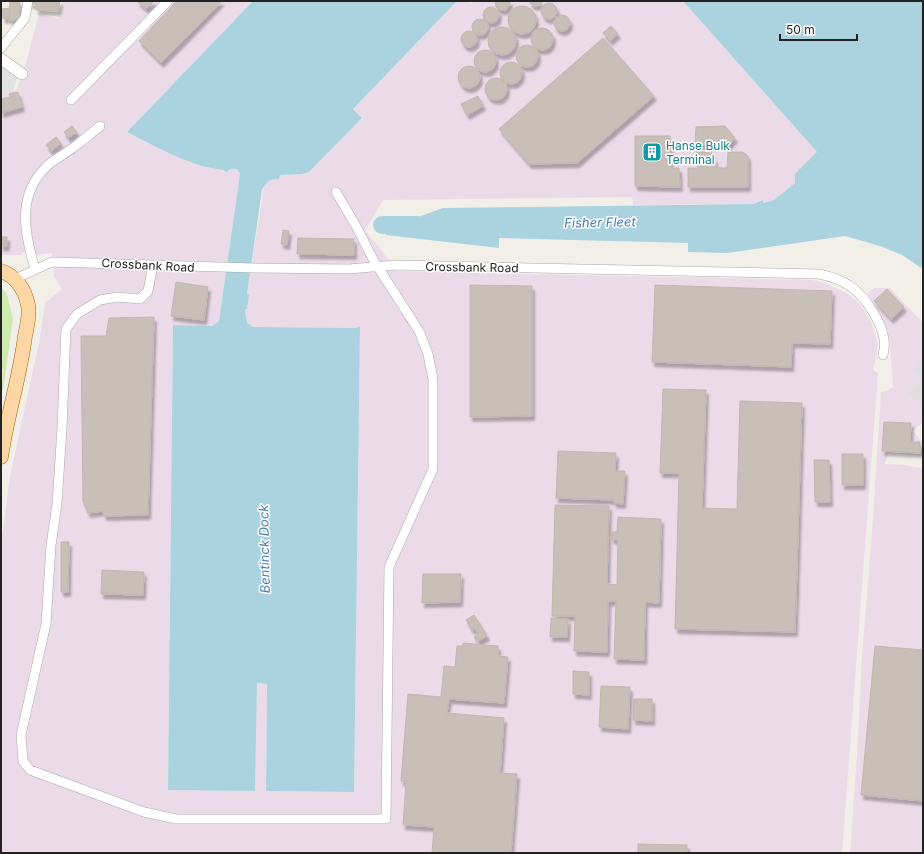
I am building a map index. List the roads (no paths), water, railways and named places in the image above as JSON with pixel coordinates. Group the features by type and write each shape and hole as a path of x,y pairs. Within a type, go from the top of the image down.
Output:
{"main road":[{"path":"1,271 15,279 21,286 28,306 24,350 6,408 1,457"}],"street":[{"path":"1,48 25,18 28,1"},
{"path":"71,100 168,1"},
{"path":"1,59 22,74"},
{"path":"35,269 28,247 24,225 27,197 36,180 49,165 75,147 100,126"},
{"path":"153,265 148,291 140,299 117,297 100,300 77,314 66,329 61,451 57,504 51,545 46,624 21,735 23,761 30,770 144,812 176,819 386,819 389,567 433,469 433,379 428,354 419,331 378,267 336,192"},
{"name":"Crossbank Road","path":"15,279 52,262 204,268 348,269 403,265 819,274 851,286 859,293 875,315 882,330 885,346 883,355"}],"water":[{"name":"Bentinck Dock","path":"253,1 457,1 353,109 362,118 309,172 302,174 280,175 279,179 270,180 265,185 262,190 247,294 249,295 247,309 245,309 247,323 254,327 360,327 354,792 266,791 267,684 257,683 255,791 168,790 173,325 212,326 219,321 240,174 238,170 234,169 230,169 227,172 187,161 127,132"},
{"path":"683,1 923,1 923,269 902,255 880,246 845,236 727,253 688,252 688,243 499,238 499,248 386,235 382,230 443,208 754,204 762,200 764,203 774,200 795,183 794,175 817,152"}],"waterway":[{"name":"Fisher Fleet","path":"382,225 417,225"}],"place":[{"name":"Hanse Bulk Terminal","path":"652,152"}]}
